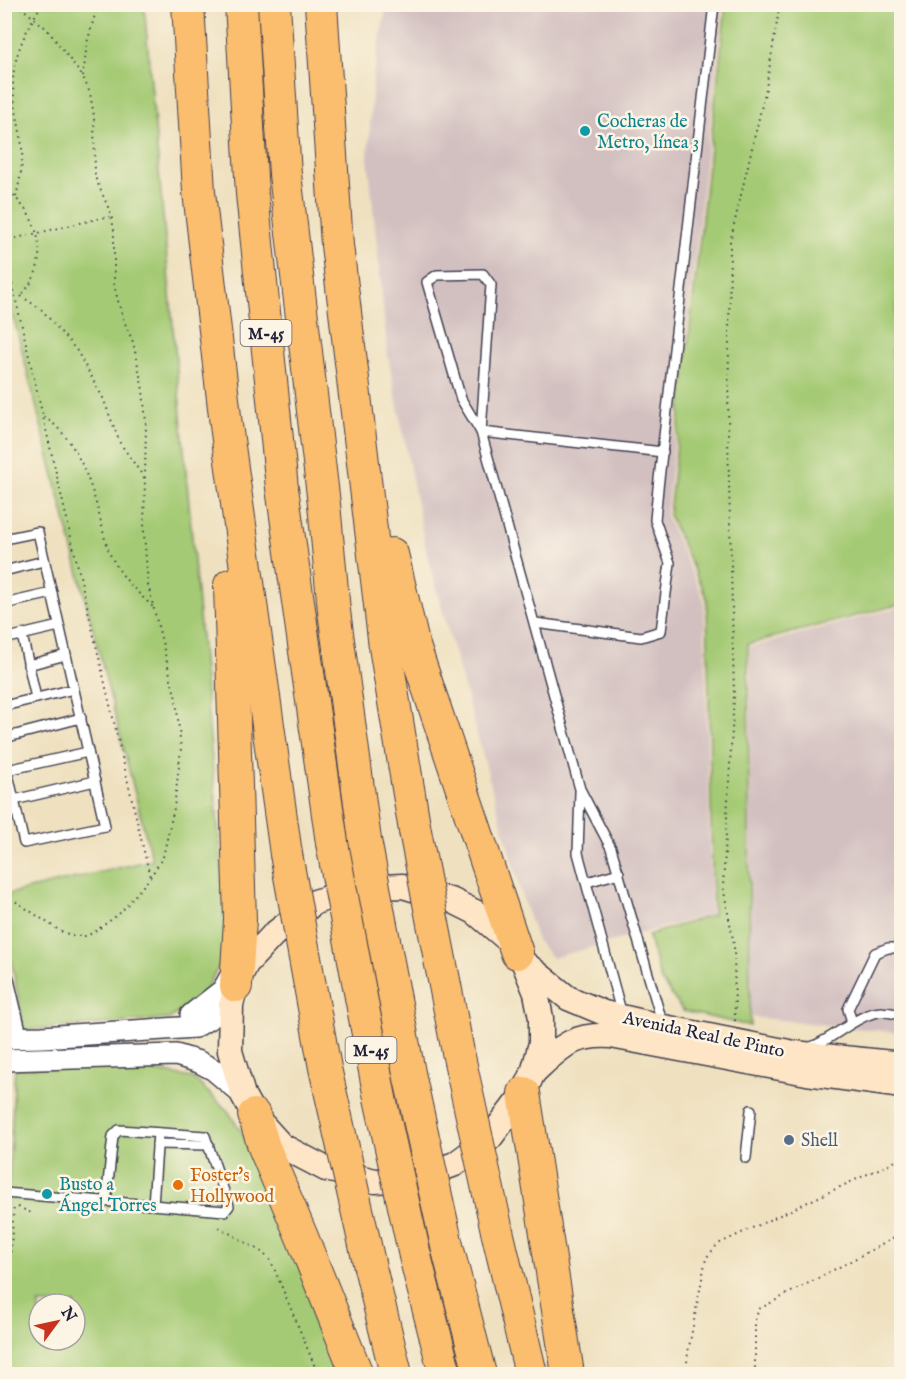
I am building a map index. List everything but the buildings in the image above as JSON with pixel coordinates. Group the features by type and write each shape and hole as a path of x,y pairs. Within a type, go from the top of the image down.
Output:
{"highway":[{"path":"188,4 199,192 226,425 286,854 325,1068 396,1374"},
{"name":"M-45","path":"241,4 252,194 282,488 332,843 380,1098 415,1256 445,1374"},
{"name":"M-45","path":"274,4 285,174 324,504 334,611 365,840 410,1078 447,1246 480,1374"},
{"path":"309,4 330,467 324,504"},
{"path":"321,4 337,245 385,647 415,831 458,1052 531,1374"},
{"path":"324,37 330,4"},
{"path":"357,408 412,642 520,957"},
{"path":"226,425 224,485 231,613 240,920 235,985"},
{"path":"529,1083 568,1374"},
{"path":"249,1105 357,1374"},
{"path":"387,1340 401,1374"}],"main road":[{"path":"403,886 453,901 486,920 508,940 520,957 536,993 541,1018 541,1043 529,1083 490,1138 455,1164 414,1179 375,1181 326,1169 282,1146 249,1105 230,1051 235,985 246,964 274,934 315,902 357,888 403,886"},
{"name":"Avenida Real de Pinto","path":"520,957 545,981 568,998 623,1018 794,1053 902,1064"},
{"name":"Avenida Real de Pinto","path":"529,1083 564,1046 576,1038 598,1035 807,1073 902,1086"}],"street":[{"path":"4,978 11,1038 195,1027 235,985"},
{"path":"167,1030 211,1001 223,990 235,985"},
{"path":"5,1060 176,1055 199,1062 214,1070 249,1105"}],"lane":[{"path":"535,623 641,637 661,631 670,563 656,520 714,4"},
{"path":"481,432 490,285 483,274 437,275 427,282 460,399 481,432 580,789 611,848 664,1027"},
{"path":"481,432 663,452"},
{"path":"4,539 38,532 105,826 24,843 4,757"},
{"path":"4,571 44,561"},
{"path":"4,604 52,593"},
{"path":"4,639 59,626"},
{"path":"22,635 36,699"},
{"path":"28,664 66,655"},
{"path":"4,706 74,689"},
{"path":"4,738 81,718"},
{"path":"8,770 88,752"},
{"path":"14,800 95,781"},
{"path":"580,789 578,853 623,1018"},
{"path":"587,882 619,873"},
{"path":"852,1022 848,1009 874,953 888,948 902,948"},
{"path":"794,1053 821,1044 852,1022 881,1011 902,1015"},
{"path":"746,1158 752,1110"},
{"path":"4,1193 106,1202 225,1211 229,1206 207,1138 202,1135 119,1130 113,1136 106,1202"},
{"path":"153,1205 158,1133"},
{"path":"157,1144 208,1145"}],"path":[{"path":"4,901 15,901 60,931 73,936 85,936 104,926 120,913 150,877 163,857 174,808 181,749 176,699 148,585 144,533 146,422 144,390 134,342 122,316 114,285 114,230 111,216 95,177 94,116 90,93 83,77 47,29 16,4"},
{"path":"16,197 22,169 22,147 14,102 13,81 22,39 42,4"},
{"path":"83,77 87,43 98,4"},
{"path":"735,1041 734,945 723,886 734,695 728,437 730,242 766,88 780,4"},
{"path":"4,188 16,197 31,216 37,233 40,255 37,269 28,287 21,296 16,298"},
{"path":"4,241 111,216"},
{"path":"4,249 150,877"},
{"path":"21,296 42,310 76,351 103,399 120,443 145,480"},
{"path":"44,417 57,425 80,463 91,489 111,557 134,590 154,607"},
{"path":"686,1374 706,1258 712,1249 718,1244 902,1158"},
{"path":"4,1342 13,1205 34,1214"},
{"path":"219,1227 262,1252 271,1261 318,1374"},
{"path":"755,1374 755,1320 759,1309 902,1234"}],"shaded area":[{"path":"387,5 723,5 666,516 704,600 711,914 552,958 537,940 523,900 427,555 388,356 368,158 373,76"},
{"path":"901,607 901,1033 751,1017 750,647"}],"green space":[{"path":"5,5 144,5 229,948 202,996 169,1019 24,1030 5,925 4,895 152,860 4,280"},
{"path":"726,5 902,5 902,255 892,354 902,435 901,604 748,644 750,1026 683,1011 661,981 648,935 713,915 707,599 669,515"},
{"path":"120,1065 193,1078 228,1111 255,1152 343,1374 5,1374 5,1245 15,1068"}],"place":[{"name":"Cocheras de Metro, línea 3","path":"585,131"},
{"name":"Shell","path":"789,1140"},
{"name":"Foster's Hollywood","path":"178,1185"},
{"name":"Busto a Ángel Torres","path":"47,1194"}]}
